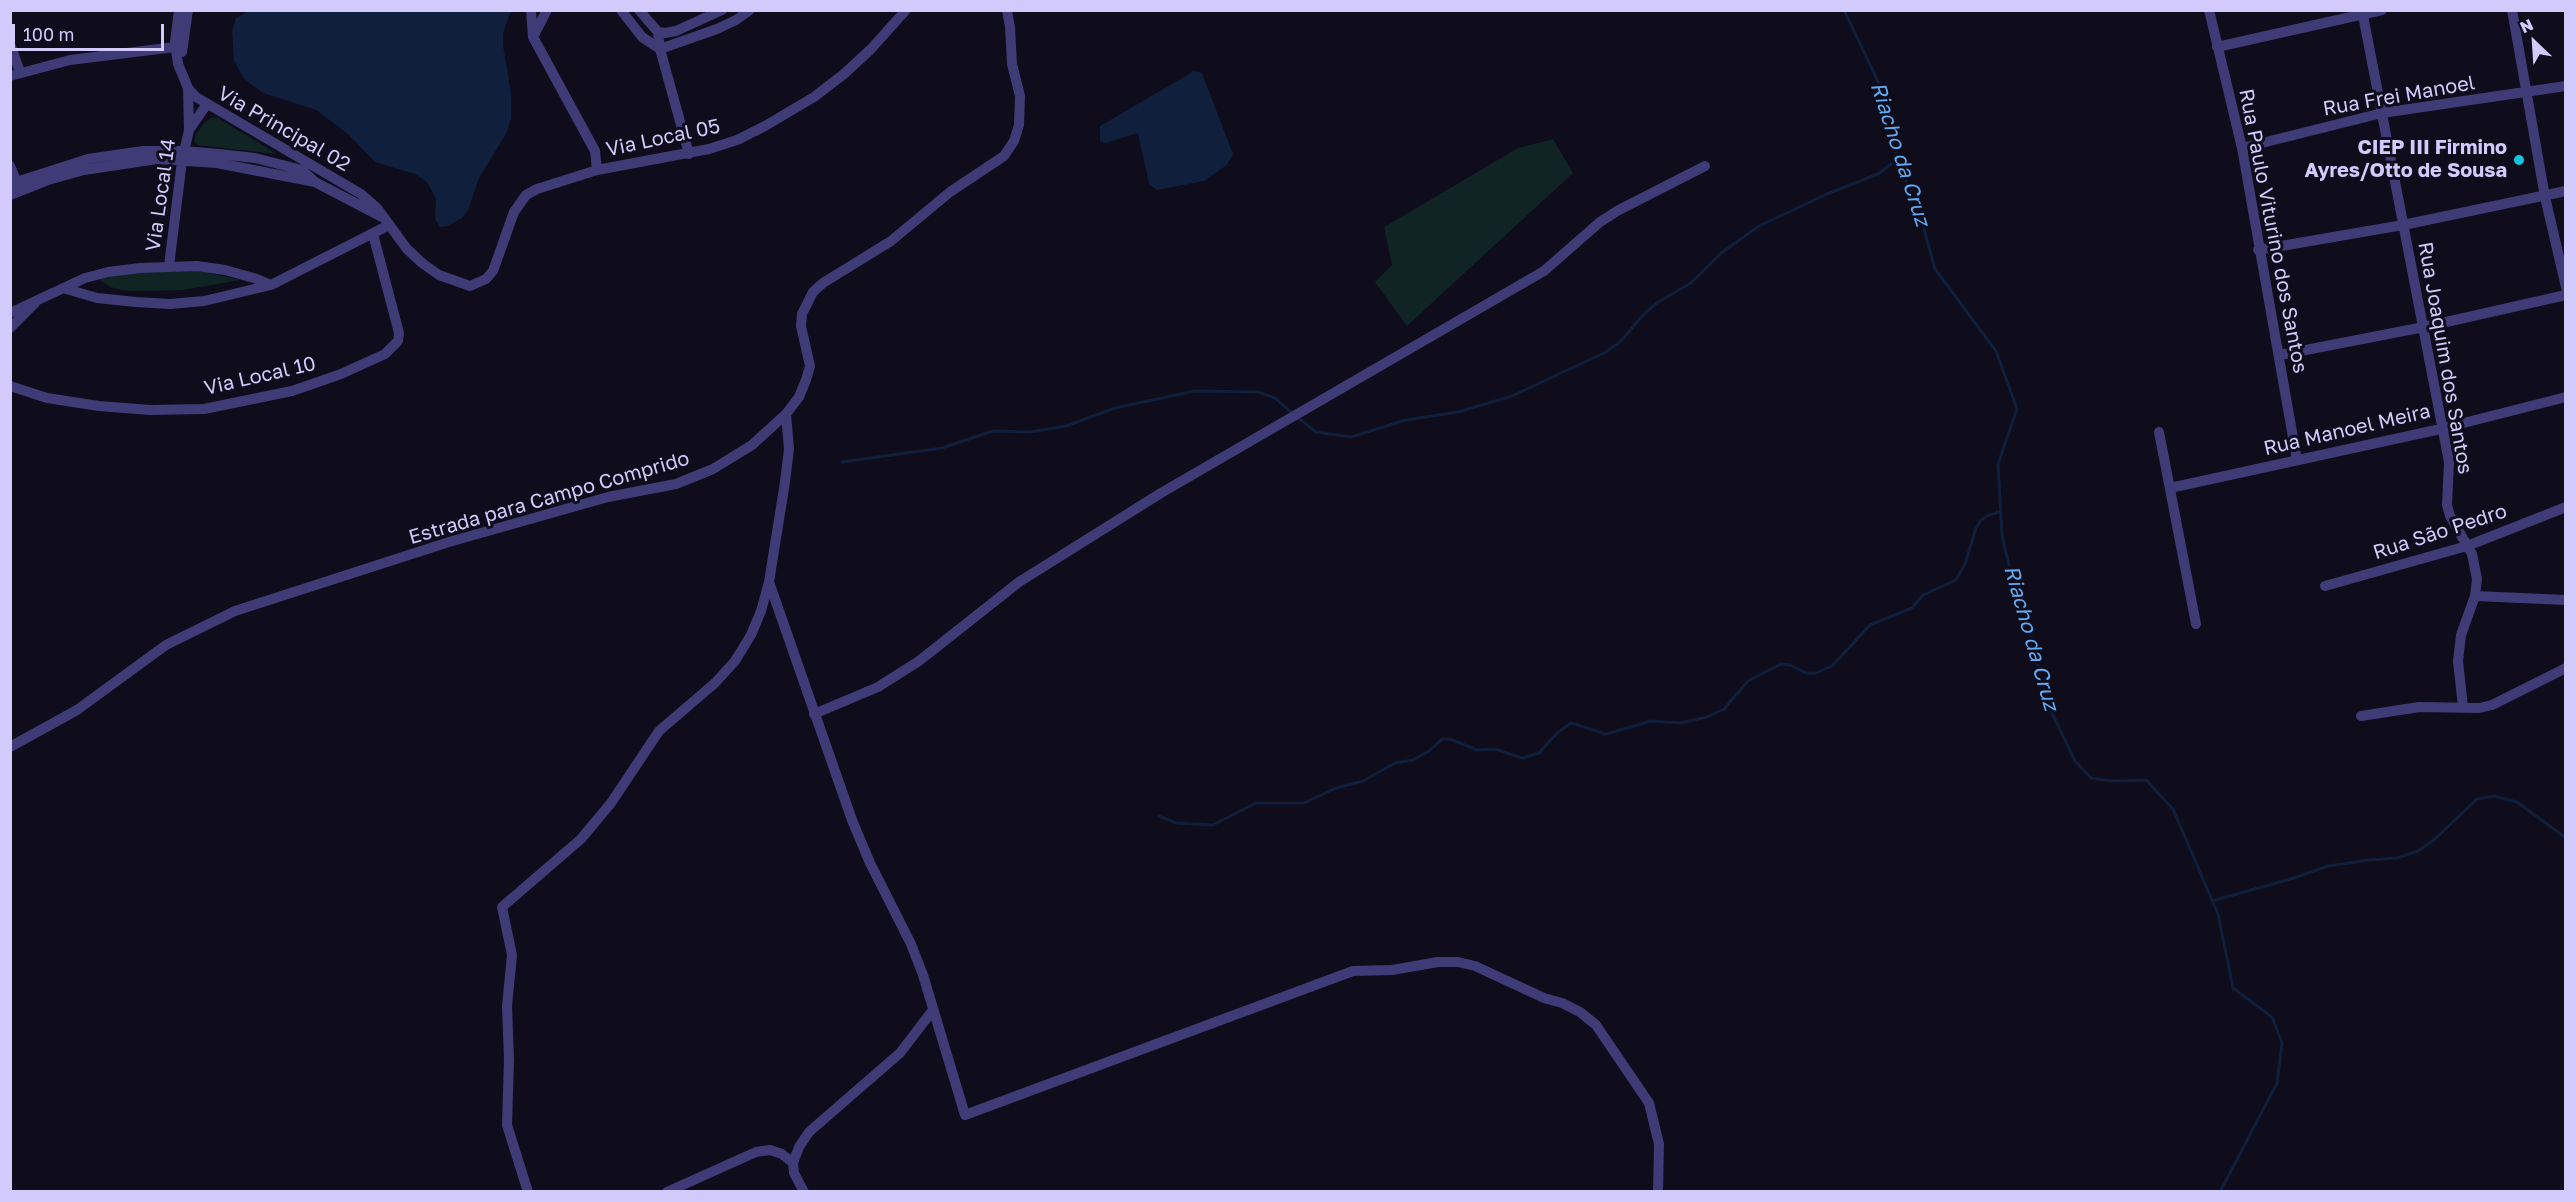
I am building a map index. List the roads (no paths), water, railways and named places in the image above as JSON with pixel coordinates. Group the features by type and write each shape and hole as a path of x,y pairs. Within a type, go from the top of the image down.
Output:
{"street":[{"name":"Via Principal 02","path":"179,10 178,64 188,88 207,104 361,194 377,208 407,249 439,275 461,285 478,284 493,271 514,212 526,195 537,189 597,170"},
{"name":"Via Principal 02","path":"179,46 188,10"},
{"path":"531,10 533,37 595,151 597,170"},
{"path":"533,37 547,10"},
{"path":"621,10 642,37 660,49 686,42 717,29 750,10"},
{"path":"639,10 658,32 660,49 689,154"},
{"name":"Via Local 05","path":"597,170 689,154 736,140 791,112 858,62 906,10"},
{"name":"Estrada para Campo Comprido","path":"10,747 77,710 166,645 235,611 491,530 608,497 676,484 713,469 752,445 786,414 799,397 810,366 801,326 802,314 813,292 822,283 882,247 950,192 1004,156 1014,141 1018,125 1020,96 1012,64 1007,10"},
{"name":"Rua Paulo Viturino dos Santos","path":"2209,10 2241,148 2258,250 2280,355 2297,460"},
{"path":"2217,47 2362,12 2382,10"},
{"path":"2512,10 2545,196 2565,287"},
{"path":"658,32 676,31 715,12 717,29"},
{"name":"Rua Joaquim dos Santos","path":"2362,12 2442,428 2450,478 2447,506 2467,546 2476,571 2475,596 2461,635 2458,662 2463,707"},
{"path":"10,44 15,74 70,60 179,46"},
{"name":"Rua Frei Manoel","path":"2241,148 2382,113 2565,86"},
{"name":"Via Local 14","path":"169,266 183,156 189,130 188,88"},
{"name":"Via Local 14","path":"189,130 207,104"},
{"path":"10,166 14,188 84,170 183,156 315,182 385,221 373,234 271,285 204,301 170,304 97,298 63,288"},
{"path":"814,714 878,687 919,661 1020,582 1161,493 1545,270 1600,222 1617,211 1705,166"},
{"path":"2258,250 2403,225 2565,191"},
{"name":"Via Local 10","path":"10,386 47,398 99,406 150,410 204,409 283,393 341,374 386,354 399,341 399,333 373,234"},
{"path":"10,313 85,278 108,272 169,266 197,266 225,270 271,285"},
{"path":"2280,355 2424,327 2565,295"},
{"path":"10,328 40,298"},
{"name":"Rua Manoel Meira","path":"2170,488 2442,428 2565,397"},
{"path":"528,1191 507,1125 510,1059 507,1006 512,955 502,907 582,838 611,803 659,731 715,683 735,661 751,635 769,582 785,482 789,449 786,414"},
{"path":"2159,432 2196,624"},
{"name":"Rua São Pedro","path":"2325,586 2467,546 2565,507"},
{"path":"769,582 852,820 870,863 911,944 965,1115 1353,971 1392,970 1438,962 1458,962 1475,966 1571,1008 1596,1025 1649,1103 1659,1144 1658,1191"},
{"path":"2475,596 2565,600"},
{"path":"2361,716 2419,707 2479,708 2505,700 2565,668"},
{"path":"804,1191 794,1173 793,1162 809,1132 900,1053 933,1010"},
{"path":"667,1191 756,1152 771,1150 793,1162"}],"water":[{"path":"250,10 511,11 503,33 503,45 511,93 511,119 507,132 479,178 468,210 462,218 448,226 440,227 435,219 436,199 427,182 415,174 375,162 348,134 316,110 263,93 244,79 234,61 232,31 236,18"},
{"path":"1194,71 1202,73 1233,154 1227,165 1204,181 1157,190 1149,184 1138,133 1106,143 1100,141 1100,126"}],"waterway":[{"name":"Riacho da Cruz","path":"1844,10 1885,96 1897,159 1919,211 1935,269 1996,351 2017,409 1998,464 2002,535 2019,608 2031,635 2044,696 2075,761 2091,778 2112,781 2146,780 2173,809 2218,914 2233,988 2272,1017 2282,1043 2277,1083 2220,1192"},
{"path":"1297,417 1316,432 1351,437 1406,420 1458,412 1512,396 1606,352 1620,342 1644,314 1658,302 1691,283 1721,253 1759,226 1827,194 1878,174 1896,160"},
{"path":"842,462 942,448 993,431 1030,432 1066,426 1115,408 1195,391 1258,392 1275,398 1292,413"},
{"path":"1159,816 1176,823 1213,825 1256,803 1304,803 1336,788 1363,781 1395,763 1413,760 1429,751 1442,739 1450,739 1477,750 1495,749 1522,758 1539,753 1557,733 1571,723 1606,734 1651,721 1680,723 1707,717 1724,709 1748,681 1781,664 1790,665 1806,673 1816,673 1832,666 1870,625 1912,608 1923,595 1956,580 1965,564 1976,528 1981,520 2000,512"},
{"path":"2212,901 2328,866 2397,858 2418,851 2435,839 2477,799 2494,796 2517,802 2566,838"}],"place":[{"name":"CIEP III Firmino Ayres/Otto de Sousa","path":"2519,160"}]}
